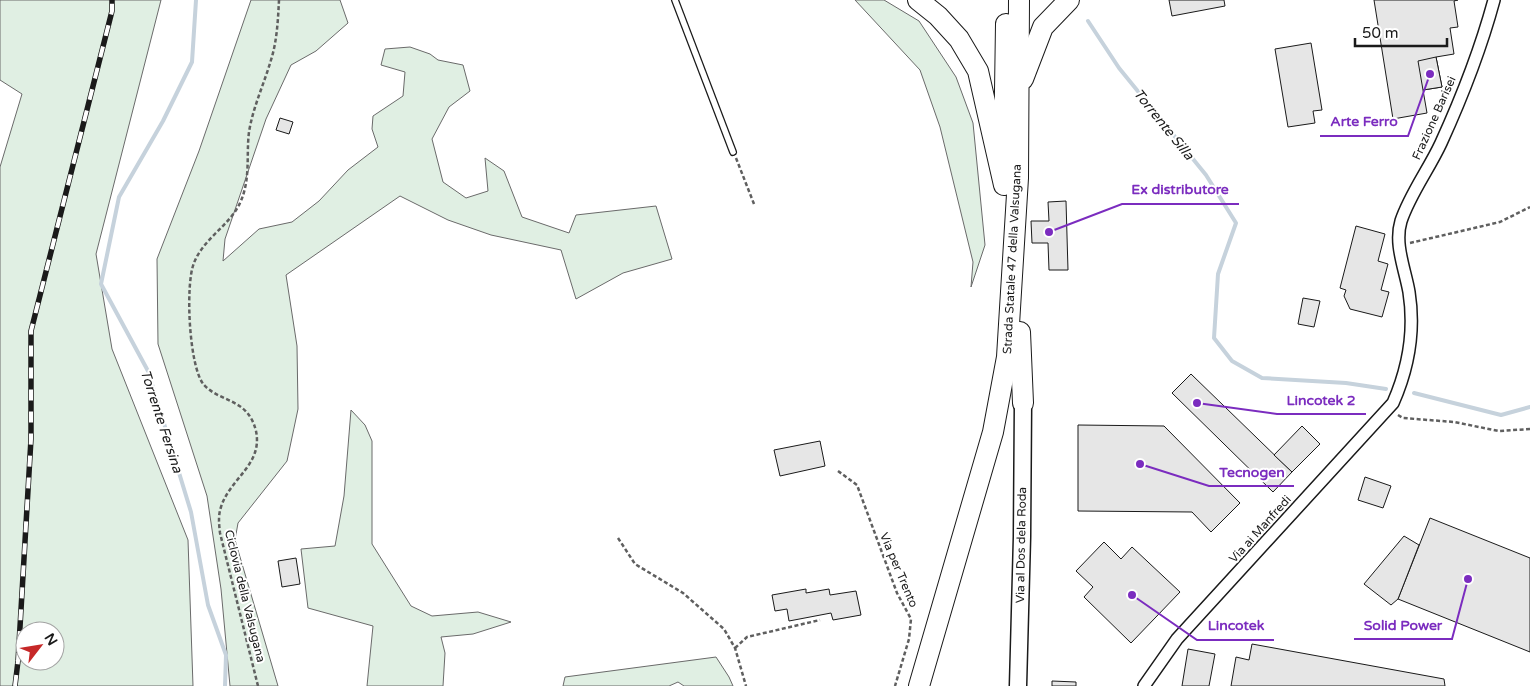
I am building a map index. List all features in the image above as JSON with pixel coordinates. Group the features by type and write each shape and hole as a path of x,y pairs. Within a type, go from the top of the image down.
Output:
{"highway":[{"path":"918,0 959,39 978,71 1004,185"},
{"name":"Strada Statale 47 della Valsugana","path":"909,686 982,426 990,389 1000,310 1004,185 1006,0"},
{"name":"Strada Statale 47 della Valsugana","path":"919,686 993,432 1007,357 1014,268 1019,90 1019,0"},
{"path":"1019,90 1043,27 1069,0"},
{"path":"1014,268 1021,340 1023,403"}],"main road":[{"name":"Via al Dos dela Roda","path":"1018,686 1023,403"}],"street":[{"name":"Frazione Barisei","path":"1399,245 1401,221 1441,143 1480,43 1494,0"},
{"name":"Via ai Manfredi","path":"1144,686 1177,639 1391,406 1400,387 1412,334 1409,294 1399,245"}],"lane":[{"path":"675,0 733,152"}],"path":[{"name":"Ciclovia della Valsugana","path":"258,686 220,533 218,517 225,498 255,457 258,445 255,429 250,418 237,403 203,383 196,369 190,307 194,262 237,207 247,183 249,133 274,50 279,0"},
{"path":"733,152 754,204"},
{"path":"1399,245 1500,222 1530,207"},
{"path":"1391,406 1403,418 1454,422 1499,431 1530,429"},
{"name":"Via per Trento","path":"838,471 857,485 898,594 911,619 909,639 895,686"},
{"path":"618,538 635,564 683,593 724,629 735,648 746,686"},
{"path":"735,648 747,637 820,620"}],"green space":[{"path":"0,0 161,0 96,254 112,349 188,540 193,686 0,686 0,167 22,94 0,80"},
{"path":"251,0 340,0 348,23 316,51 291,65 266,119 225,239 223,261 259,229 292,222 319,201 348,170 378,147 372,129 373,116 403,96 405,72 381,65 385,49 410,47 430,54 438,60 463,65 470,91 449,107 432,139 443,182 466,198 488,191 485,158 504,171 522,217 569,233 576,215 656,206 672,259 623,273 576,299 561,250 491,235 448,220 400,196 286,275 297,346 298,409 287,461 238,523 235,540 278,686 230,686 221,589 207,496 158,344 157,259 199,151"},
{"path":"855,0 884,0 919,21 956,77 973,123 985,245 971,287 973,262 940,127 920,70"},
{"path":"351,410 365,425 372,441 372,544 411,606 432,616 478,612 511,622 473,634 441,637 445,653 443,686 367,686 373,626 308,608 301,549 335,546 344,496"},
{"path":"716,657 733,686 684,686 678,682 669,686 563,686 565,677"}],"building":[{"path":"1169,0 1224,0 1225,6 1172,16"},
{"path":"1374,0 1458,0 1454,1 1458,27 1450,28 1454,54 1436,57 1442,87 1423,90 1427,113 1393,119"},
{"path":"1311,43 1322,110 1313,111 1315,123 1288,127 1275,49"},
{"path":"1436,57 1442,87 1423,90 1418,61"},
{"path":"280,118 293,122 289,134 276,130"},
{"path":"1066,201 1068,270 1049,270 1048,243 1032,243 1031,221 1049,221 1048,202"},
{"path":"1356,226 1385,234 1378,261 1388,264 1381,290 1389,292 1382,317 1350,309 1344,296 1346,290 1340,288"},
{"path":"1303,298 1320,301 1314,327 1298,324"},
{"path":"1191,374 1292,472 1273,492 1172,393"},
{"path":"1078,425 1164,426 1240,503 1211,532 1192,512 1078,511"},
{"path":"1302,426 1320,444 1292,472 1274,455"},
{"path":"820,441 825,466 780,476 774,450"},
{"path":"1365,477 1391,486 1383,508 1358,500"},
{"path":"1430,518 1530,558 1530,652 1398,599"},
{"path":"1404,536 1419,545 1398,599 1391,605 1364,584"},
{"path":"1104,542 1121,559 1132,547 1180,592 1131,643 1084,597 1093,587 1076,571"},
{"path":"296,558 300,584 282,587 278,561"},
{"path":"806,589 806,593 829,589 830,595 856,591 861,615 833,620 831,613 789,621 787,609 775,611 772,595"},
{"path":"1252,644 1444,679 1445,686 1231,686 1236,657 1249,660"},
{"path":"1188,649 1215,654 1209,686 1182,686"},
{"path":"1052,681 1076,682 1076,686 1052,686"}],"waterway":[{"name":"Torrente Fersina","path":"196,0 192,62 163,121 119,197 101,284 148,371 191,512 208,605 226,655 225,686"},
{"name":"Torrente Silla","path":"1088,21 1119,68 1206,175 1236,223 1218,274 1214,338 1232,361 1262,378 1346,383 1386,389"},
{"name":"Torrente Silla","path":"1414,393 1501,415 1530,407"}],"railway":[{"path":"15,686 31,439 31,331 112,11 112,0"}],"place":[{"name":"Arte Ferro","path":"1430,74"},
{"name":"Ex distributore","path":"1049,232"},
{"name":"Lincotek 2","path":"1197,403"},
{"name":"Tecnogen","path":"1140,464"},
{"name":"Solid Power","path":"1468,579"},
{"name":"Lincotek","path":"1132,595"}]}
